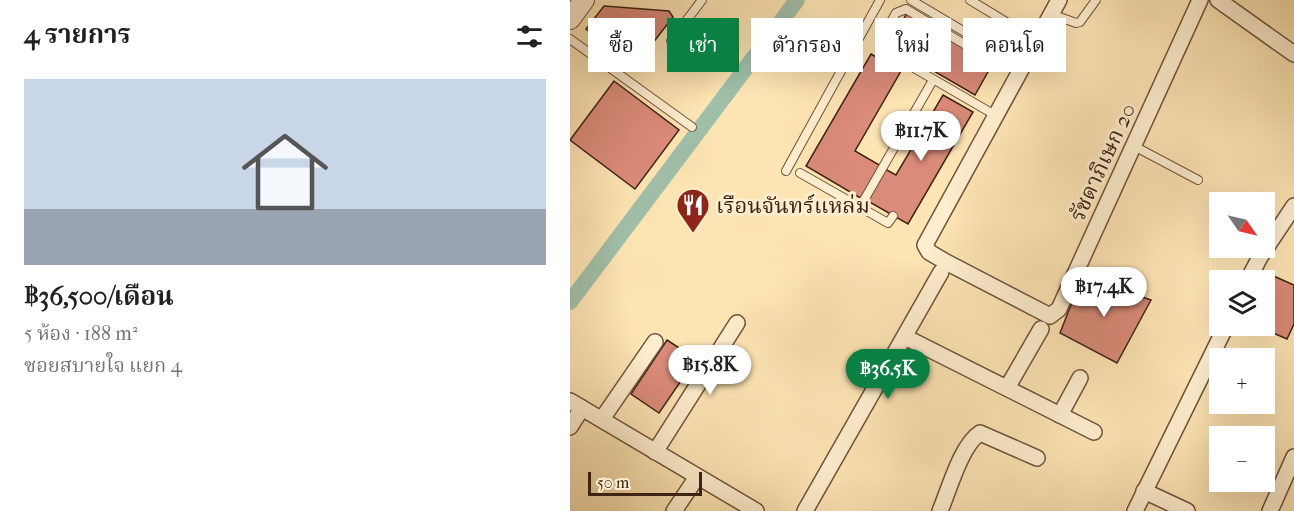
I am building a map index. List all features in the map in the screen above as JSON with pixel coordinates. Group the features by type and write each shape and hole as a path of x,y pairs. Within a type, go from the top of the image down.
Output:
{"street":[{"path":"1049,18 1059,0"},
{"name":"รัชดาภิเษก 20","path":"995,116 926,241 926,248 1044,315 1056,314 1200,0"},
{"path":"1218,0 1294,54"},
{"path":"995,116 1019,72"},
{"path":"1253,270 1294,206"},
{"path":"805,511 940,272"},
{"path":"655,452 737,323"},
{"path":"1007,388 1041,329"},
{"path":"1135,511 1221,336"},
{"path":"905,337 1094,432"},
{"path":"602,419 655,342"},
{"path":"1060,415 1080,378"},
{"path":"570,427 576,404 756,511"},
{"path":"940,511 957,468 974,437 980,433 1037,458"},
{"path":"1270,511 1291,474 1294,456"},
{"path":"674,511 697,477"},
{"path":"1144,491 1187,511"}],"lane":[{"path":"688,18 702,0"},
{"path":"786,171 880,0"},
{"path":"910,0 963,31"},
{"path":"970,0 1000,18"},
{"path":"1051,14 1069,22 1080,22 1096,0"},
{"path":"963,43 906,9 901,9 891,22 880,45 959,100 995,116"},
{"path":"570,39 692,127"},
{"path":"860,207 933,80"},
{"path":"1134,146 1198,180"},
{"path":"800,173 888,223 893,216"}],"building":[{"path":"604,6 669,11 673,17 667,18 667,25 655,40 655,18 595,18"},
{"path":"907,13 916,18 904,18"},
{"path":"951,39 963,46 963,72 988,72 975,95 935,72 951,72"},
{"path":"871,54 875,56 875,72 900,72 855,151 881,166 862,199 806,166 861,72 863,72"},
{"path":"614,81 679,130 635,189 570,140"},
{"path":"943,95 973,112 908,224 866,200 885,169 896,175"},
{"path":"1082,277 1151,300 1117,363 1060,333"},
{"path":"1275,277 1294,285 1294,324 1287,339 1275,334"},
{"path":"667,340 696,359 659,413 631,394"}],"waterway":[{"path":"570,302 797,0"}],"place":[{"name":"เรือนจันทร์แหล่ม","path":"693,234"}]}
